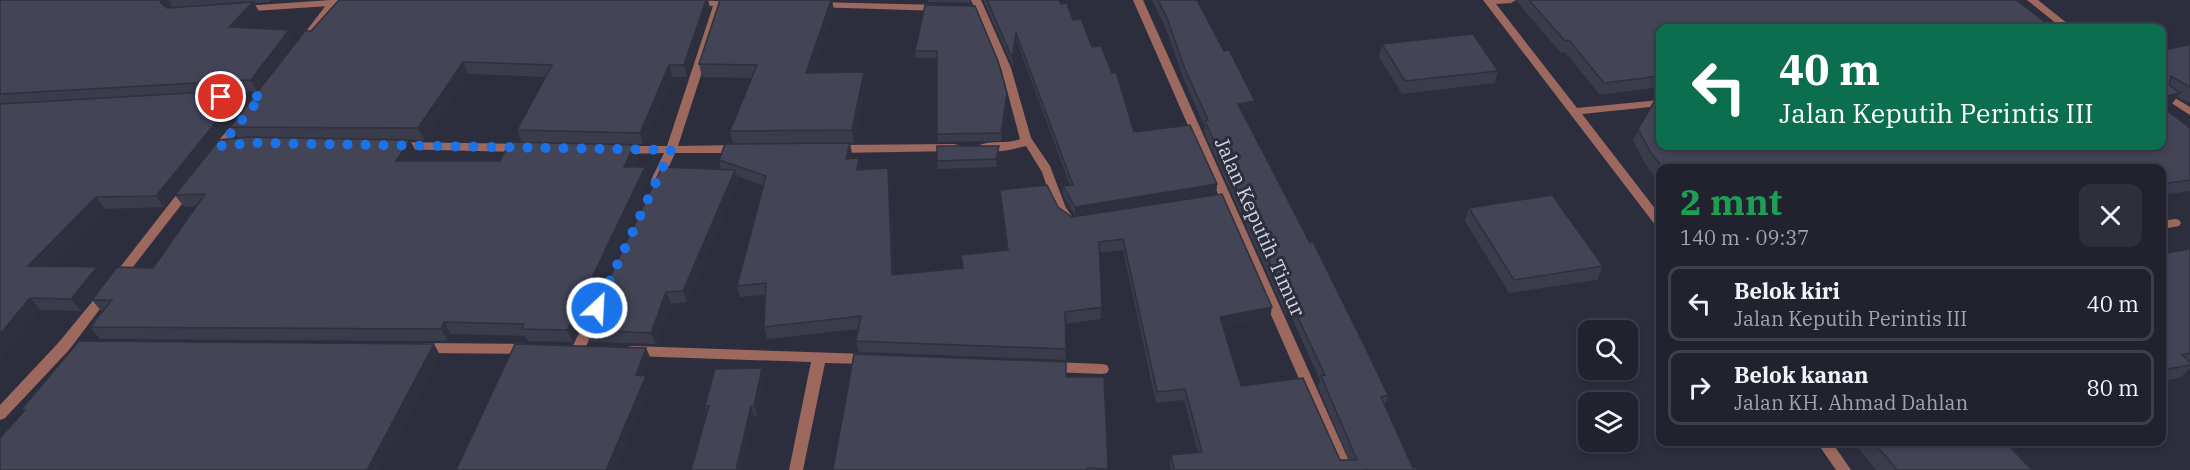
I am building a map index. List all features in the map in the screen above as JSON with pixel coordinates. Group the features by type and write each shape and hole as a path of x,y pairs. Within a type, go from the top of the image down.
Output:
{"street":[{"name":"Jalan Keputih Timur","path":"1138,0 1220,199 1346,470"},
{"path":"1489,1 1511,0"},
{"path":"2032,0 2063,24"},
{"path":"230,10 334,1 357,2"},
{"path":"295,53 334,1"},
{"path":"1489,1 1656,218"},
{"path":"651,192 671,150 719,2"},
{"path":"683,3 742,4"},
{"path":"802,5 957,8"},
{"path":"976,5 1005,63 1019,105 1026,139 1036,151 1062,214 1072,222 1082,221"},
{"path":"2166,96 2190,112"},
{"path":"1574,112 1656,103"},
{"path":"207,163 248,113"},
{"path":"826,149 1006,147 1024,143 1026,139"},
{"path":"220,146 243,144"},
{"path":"384,146 539,149"},
{"path":"610,150 754,149"},
{"path":"0,414 64,346 194,180"},
{"path":"2166,224 2175,223"},
{"path":"578,349 597,308"},
{"path":"64,346 86,347"},
{"path":"402,348 543,349"},
{"path":"613,350 878,359"},
{"path":"796,470 819,357"},
{"path":"1043,366 1102,369"},
{"path":"1827,446 1844,470"}],"building":[{"path":"0,0 163,0 160,2 167,8 253,2 229,27 289,30 251,80 0,94"},
{"path":"339,0 706,0 684,65 669,65 640,133 517,130 552,65 463,62 418,128 230,127 305,31 311,31"},
{"path":"720,0 831,0 806,73 864,72 852,130 730,131 757,65 699,64"},
{"path":"987,0 1059,0 1061,4 1067,3 1073,20 1081,19 1092,47 1101,46 1112,73 1116,72 1134,132 1190,125 1217,184 1075,207 1063,186 1073,185 1016,33 1012,58"},
{"path":"1158,0 1197,0 1224,51 1229,50 1255,101 1238,104 1310,243 1313,242 1365,347 1388,395 1381,397 1413,468 1416,467 1418,470 1174,470 1171,455 1202,452 1185,389 1157,392 1123,239 1099,242 1102,307 1065,312 1066,349 856,341 861,316 764,327 766,283 737,286 766,176 719,160 725,144 850,143 846,159 859,158 857,170 888,168 892,275 963,268 961,255 1008,250 1000,190 1047,185 1058,207 1072,217 1222,194 1272,307 1220,317 1241,386 1303,378 1340,460 1357,460 1321,376 1325,375 1291,303 1288,303 1205,121 1208,120"},
{"path":"1529,0 2016,0 2048,24 1656,24 1656,76 1604,83 1569,40 1565,41"},
{"path":"925,5 975,6 998,61 1007,93 1001,133 937,134 937,51 915,51"},
{"path":"1473,34 1498,71 1405,81 1382,44"},
{"path":"2190,45 2190,87 2171,76 2169,85 2180,93 2166,96 2166,49"},
{"path":"242,90 156,196 96,197 28,266 97,267 71,299 30,298 0,334 0,104"},
{"path":"1656,99 1656,150 2166,150 2166,110 2190,128 2190,180 2166,183 2166,164 1660,164 1638,129"},
{"path":"247,137 410,140 396,161 500,161 510,142 634,145 624,167 645,167 567,330 522,329 524,324 444,322 441,329 90,327 112,300 92,300 117,267 153,268 205,194 175,195 219,140"},
{"path":"937,146 999,146 996,159 937,161"},
{"path":"662,167 735,170 683,291 666,292 651,333 585,330"},
{"path":"1552,195 1603,266 1514,280 1469,208"},
{"path":"2190,249 2190,353 2182,355 2190,362 2190,365 2166,369 2166,253"},
{"path":"79,341 434,344 367,470 0,470 0,438"},
{"path":"515,344 646,348 636,375 646,376 606,470 456,470"},
{"path":"854,354 1066,362 1066,377 1104,377 1108,469 833,470"},
{"path":"762,368 736,470 691,470 709,406 705,406 715,369"},
{"path":"1877,446 2009,446 2032,470 1897,470"}],"route":[{"path":"221,97 262,96 220,146 254,143 671,150 597,308"}]}
